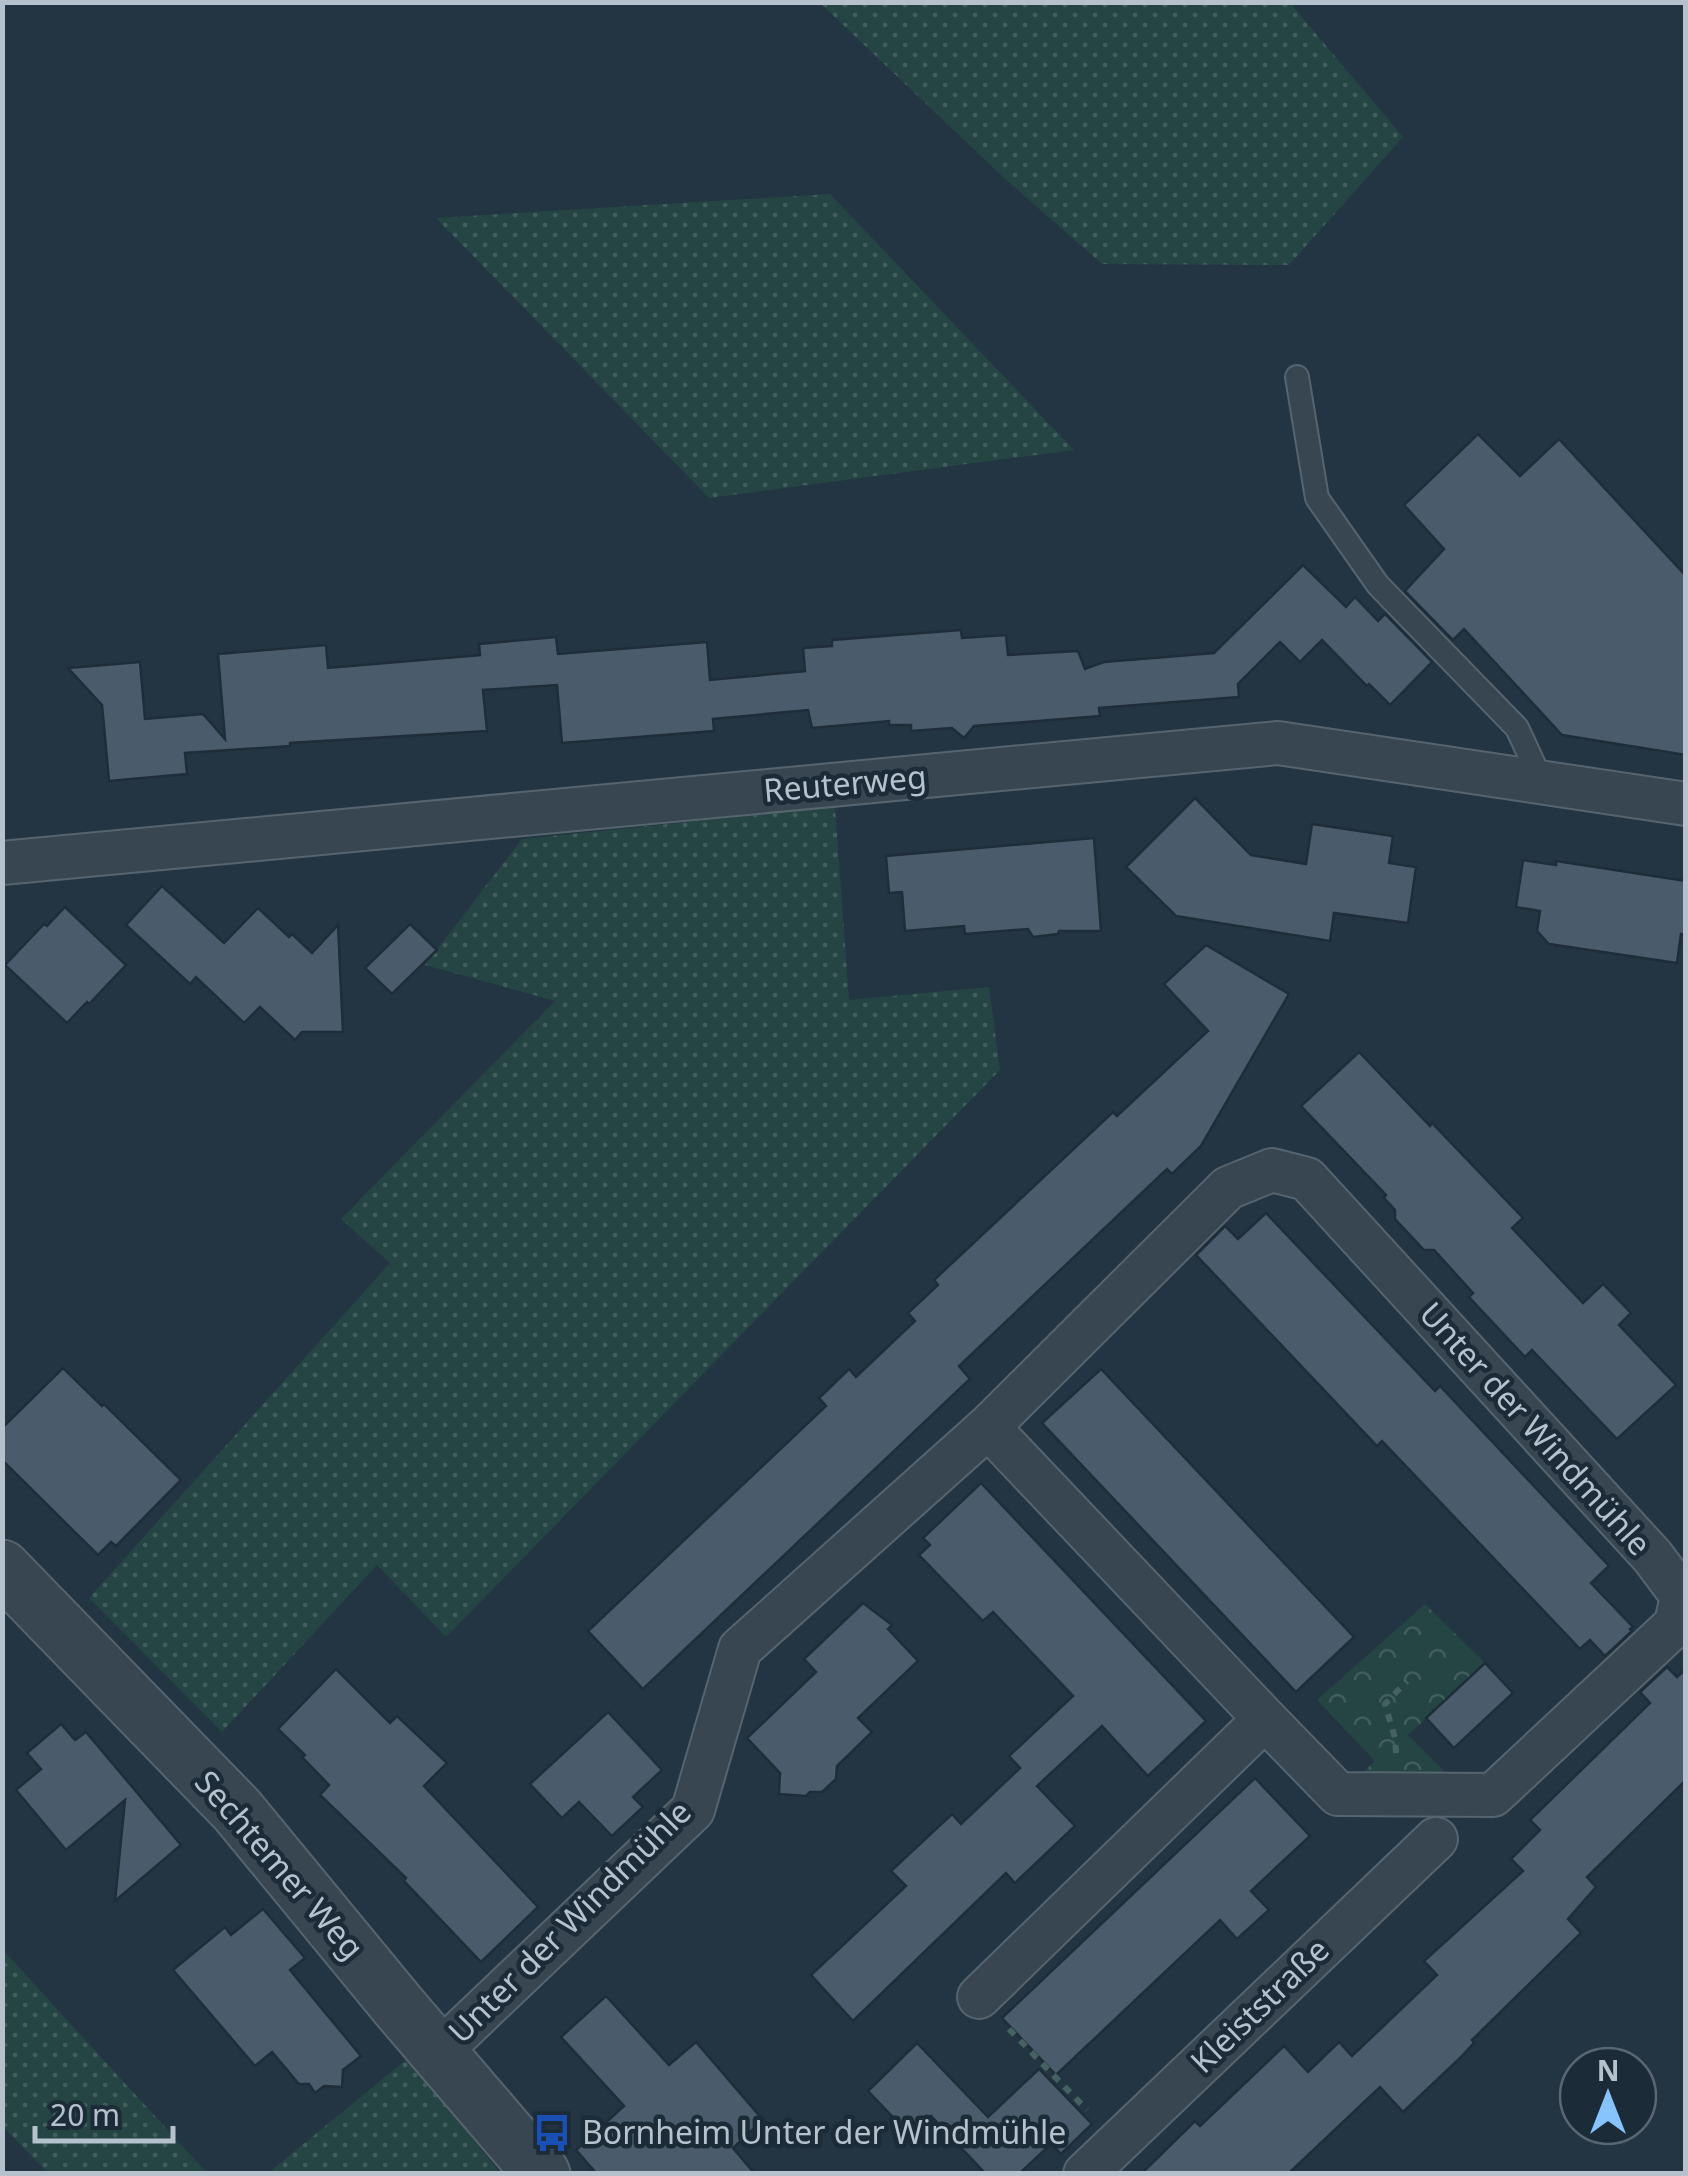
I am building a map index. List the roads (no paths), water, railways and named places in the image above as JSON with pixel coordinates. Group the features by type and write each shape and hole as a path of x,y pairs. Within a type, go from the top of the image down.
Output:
{"street":[{"name":"Reuterweg","path":"2,863 1278,743 1686,804"},
{"name":"Unter der Windmühle","path":"439,2052 693,1810 740,1649 988,1427 1228,1188 1272,1170 1307,1178 1653,1556 1682,1596 1676,1624 1493,1795 1338,1794 988,1427"},
{"name":"Sechtemer Weg","path":"2,1568 237,1810 542,2174"},
{"path":"979,1997 1265,1719"},
{"name":"Kleiststraße","path":"1084,2174 1436,1839"}],"lane":[{"path":"1297,377 1317,498 1378,584 1517,728 1542,782"}],"place":[{"name":"Bornheim Unter der Windmühle","path":"552,2133"}]}
